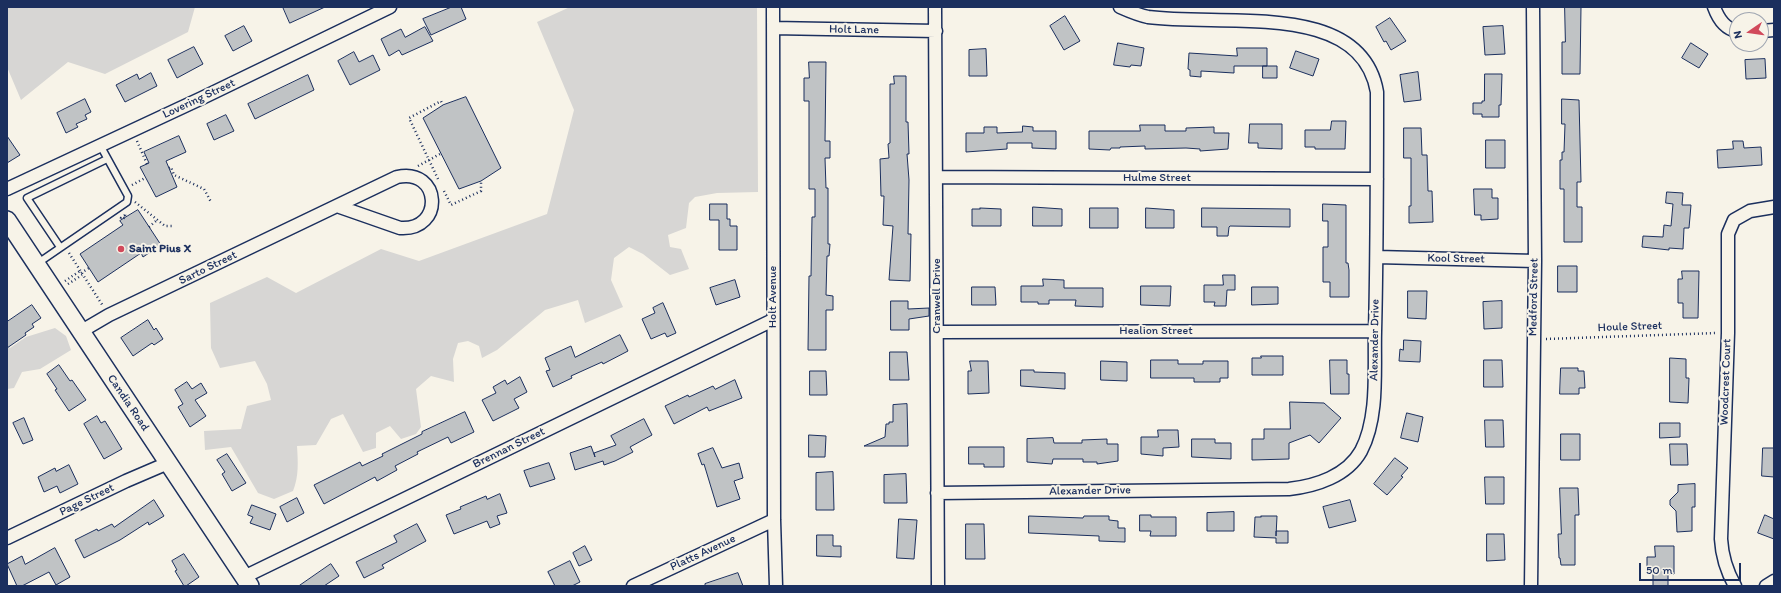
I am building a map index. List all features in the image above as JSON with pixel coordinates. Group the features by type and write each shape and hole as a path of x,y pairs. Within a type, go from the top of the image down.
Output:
{"main road":[{"name":"Candia Road","path":"7,220 80,332 247,581"}],"street":[{"name":"Lovering Street","path":"7,189 202,98 390,7"},
{"name":"Holt Avenue","path":"773,7 774,520 776,586"},
{"name":"Cranwell Drive","path":"936,7 938,586"},
{"name":"Alexander Drive","path":"937,493 1305,487 1320,483 1335,476 1349,465 1360,453 1368,438 1373,406 1377,257 1377,92 1375,76 1369,61 1361,48 1337,28 1308,17 1148,17 1120,7"},
{"name":"Medford Street","path":"1531,586 1535,260 1532,7"},
{"path":"1714,7 1720,19 1729,28"},
{"name":"Holt Lane","path":"773,28 936,31"},
{"name":"Sarto Street","path":"80,332 109,316 397,177 414,177 422,180 428,187 432,196 430,214 425,221 417,226 408,228 400,228 337,206"},
{"name":"Hulme Street","path":"936,177 1377,179"},
{"name":"Woodcrest Court","path":"1735,586 1726,571 1722,555 1721,540 1728,332 1728,234 1734,220 1750,211 1774,207"},
{"name":"Kool Street","path":"1377,257 1535,260"},
{"name":"Brennan Street","path":"247,581 773,320"},
{"name":"Healion Street","path":"937,332 1375,331"},
{"name":"Page Street","path":"7,538 126,481 168,463"},
{"name":"Platts Avenue","path":"632,586 774,520"},
{"path":"1766,586 1774,581"}],"lane":[{"path":"35,264 127,202 128,196 100,145"},
{"path":"62,246 28,198 107,159"}],"path":[{"path":"443,105 441,101 409,118 450,205 481,191 481,181"},
{"path":"136,141 147,164"},
{"path":"429,161 440,154"},
{"path":"169,168 171,167 174,175 204,189 211,202"},
{"path":"124,189 145,178"},
{"path":"127,202 136,202 164,226 172,226"},
{"path":"122,219 126,217"},
{"path":"149,227 157,220"},
{"path":"62,246 103,306"},
{"path":"67,283 89,268"},
{"name":"Houle Street","path":"1534,340 1728,332"}],"shaded area":[{"path":"7,7 195,7 188,32 105,74 68,62 21,100 7,67"},
{"path":"570,7 757,7 758,192 717,193 695,197 689,203 686,228 668,235 670,247 681,249 689,269 670,275 643,254 629,247 614,258 611,280 623,307 585,323 578,300 545,310 497,350 482,358 479,346 468,341 458,343 453,359 454,382 431,376 416,389 421,427 416,434 401,439 390,426 376,433 376,448 363,452 343,414 331,419 316,445 297,446 298,463 293,491 274,499 258,493 231,447 205,450 204,431 241,429 247,406 271,400 267,384 255,361 220,368 211,348 210,303 267,277 296,293 381,249 419,261 547,214 574,110 537,22"},
{"path":"55,328 66,336 71,350 40,369 22,372 14,388 7,389 7,345 10,348 26,337"}],"building":[{"path":"283,7 325,7 290,23"},
{"path":"452,7 461,7 466,19 431,35 423,19"},
{"path":"1565,7 1581,7 1580,74 1562,74 1562,42 1565,42"},
{"path":"1065,16 1080,41 1064,50 1050,26"},
{"path":"1390,18 1406,41 1391,50 1386,41 1384,42 1376,27"},
{"path":"244,26 252,41 233,51 225,36"},
{"path":"1503,26 1505,54 1485,55 1483,27"},
{"path":"425,27 433,41 402,55 399,50 389,56 381,39 401,29 405,37"},
{"path":"1118,43 1144,48 1141,66 1131,65 1130,67 1114,65"},
{"path":"1691,43 1708,54 1699,68 1682,58"},
{"path":"194,47 203,64 177,78 168,60"},
{"path":"1237,48 1267,48 1267,66 1234,66 1234,73 1201,71 1201,77 1190,76 1190,70 1188,69 1189,53 1237,56"},
{"path":"986,49 987,76 969,76 969,50"},
{"path":"1296,51 1319,59 1313,76 1290,68"},
{"path":"354,52 359,62 373,55 380,70 350,85 338,61"},
{"path":"1765,59 1766,78 1746,79 1745,60"},
{"path":"809,62 826,62 825,141 830,141 830,158 825,158 826,188 828,188 828,244 830,244 829,256 827,256 826,295 833,296 833,310 826,310 826,350 808,350 809,276 811,276 812,217 815,217 815,189 809,189 809,101 804,101 804,78 809,78"},
{"path":"1263,66 1277,66 1277,78 1263,78"},
{"path":"1418,72 1421,100 1404,102 1400,75"},
{"path":"151,73 157,86 125,102 116,85 137,74 139,79"},
{"path":"1485,74 1502,74 1499,117 1482,117 1482,114 1473,114 1473,103 1482,103 1482,101 1484,101"},
{"path":"308,75 314,90 255,119 248,104"},
{"path":"894,76 906,76 906,122 908,122 909,154 907,154 909,180 908,234 911,234 910,281 889,280 893,226 883,225 884,196 881,196 880,159 889,158 890,84 894,84"},
{"path":"466,97 501,168 481,181 459,189 423,118 443,105"},
{"path":"85,99 91,112 85,115 87,119 76,124 78,127 66,133 57,113"},
{"path":"1562,99 1579,100 1581,182 1577,182 1577,207 1582,207 1582,242 1564,242 1564,189 1560,189 1560,160 1562,160 1562,152 1564,152 1565,124 1562,124"},
{"path":"226,115 234,131 214,140 207,124"},
{"path":"1332,121 1346,121 1345,149 1315,149 1315,147 1305,147 1305,130 1330,130"},
{"path":"1250,124 1282,124 1282,149 1258,148 1258,143 1249,143"},
{"path":"1140,125 1165,125 1165,131 1186,131 1186,128 1214,127 1214,133 1229,133 1228,149 1200,151 1200,149 1186,148 1145,149 1145,146 1111,148 1110,150 1089,149 1089,131 1140,131"},
{"path":"1023,126 1033,127 1033,131 1056,131 1056,149 1032,148 1032,143 1007,143 1007,149 966,152 966,133 984,133 984,127 997,127 997,133 1022,132"},
{"path":"1404,128 1421,128 1422,155 1427,155 1428,191 1432,191 1433,222 1409,223 1409,206 1411,206 1411,158 1404,158"},
{"path":"7,136 20,155 7,163"},
{"path":"179,136 186,152 166,161 177,187 156,197 140,167 149,163 144,152"},
{"path":"1486,140 1505,140 1505,168 1486,168"},
{"path":"1733,141 1743,141 1744,148 1761,147 1762,165 1718,168 1717,150 1733,149"},
{"path":"1474,189 1492,189 1492,198 1498,198 1498,219 1481,220 1481,215 1475,215"},
{"path":"1667,192 1683,193 1682,205 1691,205 1689,228 1684,228 1683,249 1669,248 1669,250 1642,247 1643,236 1663,237 1664,225 1671,226 1673,204 1666,203"},
{"path":"710,204 727,204 727,219 730,219 730,226 737,226 737,250 719,250 719,220 710,220"},
{"path":"1323,204 1346,205 1346,263 1348,263 1349,270 1349,297 1330,297 1330,282 1323,282 1323,247 1328,247 1328,221 1323,221"},
{"path":"1033,207 1062,209 1062,226 1033,226"},
{"path":"1090,208 1118,208 1118,228 1090,228"},
{"path":"1146,208 1174,210 1174,228 1146,228"},
{"path":"1202,208 1290,209 1290,227 1230,226 1228,236 1217,236 1217,227 1202,227"},
{"path":"972,209 1001,209 1001,226 972,226"},
{"name":"Saint Pius X","path":"138,210 161,245 143,257 141,253 98,282 80,254 123,225 120,221"},
{"path":"1558,266 1577,266 1577,292 1558,292"},
{"path":"1682,271 1699,271 1698,318 1683,318 1683,303 1678,303 1678,279 1682,279"},
{"path":"1223,275 1235,275 1235,290 1227,290 1226,306 1214,306 1215,302 1204,302 1204,285 1223,285"},
{"path":"1043,279 1064,280 1064,288 1103,288 1103,307 1075,306 1076,300 1049,300 1049,304 1038,304 1038,302 1021,302 1021,286 1043,286"},
{"path":"735,280 740,297 716,305 710,288"},
{"path":"1141,286 1171,286 1170,306 1141,305"},
{"path":"972,287 995,287 996,305 972,305"},
{"path":"1252,287 1278,287 1278,304 1252,305"},
{"path":"1408,291 1427,291 1426,319 1408,318"},
{"path":"891,301 908,301 908,309 929,308 929,316 909,319 909,330 891,330"},
{"path":"1502,301 1502,328 1484,329 1483,302"},
{"path":"663,303 676,333 667,337 665,333 651,339 642,319 655,313 653,308"},
{"path":"32,305 41,318 32,324 34,327 25,333 26,335 7,348 7,322"},
{"path":"148,320 154,330 156,328 163,339 154,345 152,343 133,356 121,338"},
{"path":"620,335 628,351 603,364 602,362 571,376 572,378 553,387 546,371 550,370 545,358 571,346 575,357"},
{"path":"1404,340 1421,341 1420,362 1399,361 1400,349 1403,350"},
{"path":"890,352 907,352 909,380 890,380"},
{"path":"1261,356 1283,356 1283,375 1252,375 1252,358 1261,358"},
{"path":"1670,358 1686,359 1686,378 1689,378 1688,403 1670,402"},
{"path":"1151,360 1178,360 1178,364 1203,364 1203,361 1228,361 1228,378 1220,378 1220,382 1194,382 1194,378 1151,378"},
{"path":"1330,360 1347,360 1349,394 1331,394"},
{"path":"1484,360 1502,360 1503,387 1484,387"},
{"path":"970,361 988,361 989,393 968,394 968,371 971,371"},
{"path":"1101,361 1127,362 1127,381 1101,380"},
{"path":"59,365 86,400 69,411 55,390 57,389 47,374"},
{"path":"1561,368 1578,368 1578,371 1584,371 1585,388 1579,388 1579,394 1560,394"},
{"path":"1021,370 1065,373 1065,389 1021,386"},
{"path":"810,371 826,371 827,395 810,395"},
{"path":"520,377 527,392 514,399 519,408 493,421 482,400 496,393 493,387 505,380 507,384"},
{"path":"735,380 742,398 709,411 707,407 674,424 665,406 688,395 689,397 713,386 715,389"},
{"path":"187,382 192,389 201,383 207,393 195,400 206,416 190,427 178,407 183,404 175,390"},
{"path":"1290,402 1324,403 1341,418 1319,443 1310,435 1289,443 1289,459 1252,460 1252,439 1264,439 1264,429 1290,429"},
{"path":"907,404 908,446 864,446 885,437 886,424 893,422 893,405"},
{"path":"465,412 474,432 451,443 448,437 417,452 418,454 395,466 397,470 377,481 375,477 324,504 314,485 360,462 362,466 383,456 382,454 422,434 422,432"},
{"path":"1407,413 1423,417 1418,442 1401,438"},
{"path":"97,416 101,423 105,421 122,449 104,459 84,424"},
{"path":"24,418 33,440 23,444 13,423"},
{"path":"644,419 652,435 630,447 633,452 604,465 603,461 575,470 570,453 591,446 595,457 594,453 616,445 611,436"},
{"path":"1485,420 1503,420 1504,447 1486,447"},
{"path":"1660,423 1680,423 1680,437 1660,438"},
{"path":"1158,430 1178,430 1179,447 1163,448 1163,456 1141,454 1141,437 1158,437"},
{"path":"1561,434 1580,434 1580,460 1561,460"},
{"path":"809,435 826,436 825,457 809,457"},
{"path":"1053,438 1054,443 1082,443 1082,440 1107,439 1107,444 1118,444 1118,461 1097,464 1097,462 1083,462 1083,459 1053,459 1052,464 1027,462 1027,439"},
{"path":"1192,439 1215,439 1215,443 1231,443 1231,459 1192,457"},
{"path":"1670,444 1687,444 1688,465 1671,465"},
{"path":"969,447 1004,447 1004,467 984,467 984,464 969,464"},
{"path":"713,448 722,468 739,463 743,478 734,481 740,499 717,507 704,464 702,465 698,454"},
{"path":"1763,448 1774,448 1774,477 1762,476"},
{"path":"227,454 246,483 232,491 222,474 225,472 217,460"},
{"path":"1395,458 1408,468 1401,476 1403,477 1387,495 1374,484"},
{"path":"549,463 555,479 530,487 524,471"},
{"path":"69,465 78,484 60,493 57,486 44,492 38,477 55,468 56,471"},
{"path":"833,472 834,510 816,510 816,473"},
{"path":"906,474 907,503 884,503 884,475"},
{"path":"1485,477 1504,477 1504,504 1486,504"},
{"path":"1695,484 1695,507 1692,507 1692,531 1677,532 1676,511 1670,505 1670,500 1678,492 1678,485"},
{"path":"1560,488 1578,488 1579,515 1575,515 1575,565 1561,565 1559,558 1558,534 1561,534"},
{"path":"500,494 507,513 497,516 500,524 490,528 487,521 454,534 446,515 461,509 460,507 486,496 487,499"},
{"path":"297,498 304,513 287,522 280,507"},
{"path":"154,500 164,516 149,525 148,522 120,540 84,558 75,540 97,529 98,531 112,524 114,527"},
{"path":"1350,500 1356,521 1329,528 1323,507"},
{"path":"252,505 276,514 270,530 250,523 253,517 248,515"},
{"path":"1234,512 1234,531 1207,531 1207,513"},
{"path":"1140,515 1151,515 1151,517 1176,517 1176,536 1150,536 1151,531 1140,531"},
{"path":"1765,515 1774,519 1774,539 1758,533"},
{"path":"1029,516 1083,518 1084,516 1109,516 1109,520 1118,521 1118,528 1125,528 1125,542 1099,541 1099,536 1029,533"},
{"path":"1277,516 1276,531 1288,531 1288,543 1276,543 1276,538 1254,537 1255,517"},
{"path":"899,519 917,520 914,559 897,558"},
{"path":"417,524 426,541 382,565 384,568 364,578 356,562 397,542 394,536"},
{"path":"966,524 984,524 985,559 966,559"},
{"path":"1487,534 1504,534 1505,560 1487,561"},
{"path":"817,535 833,535 833,546 841,546 841,557 817,556"},
{"path":"585,546 592,560 579,566 573,553"},
{"path":"1655,546 1674,546 1674,574 1668,574 1668,586 1653,586 1653,573 1647,573 1647,557 1655,557"},
{"path":"55,548 70,577 56,585 49,572 22,586 17,586 7,564 22,556 25,564"},
{"path":"184,554 199,577 186,586 184,586 175,571 177,570 172,561"},
{"path":"570,561 580,582 572,586 555,586 548,572"},
{"path":"331,564 339,576 324,586 299,586"},
{"path":"738,573 743,586 705,586 705,584"}],"place":[{"name":"Saint Pius X","path":"121,249"}]}
